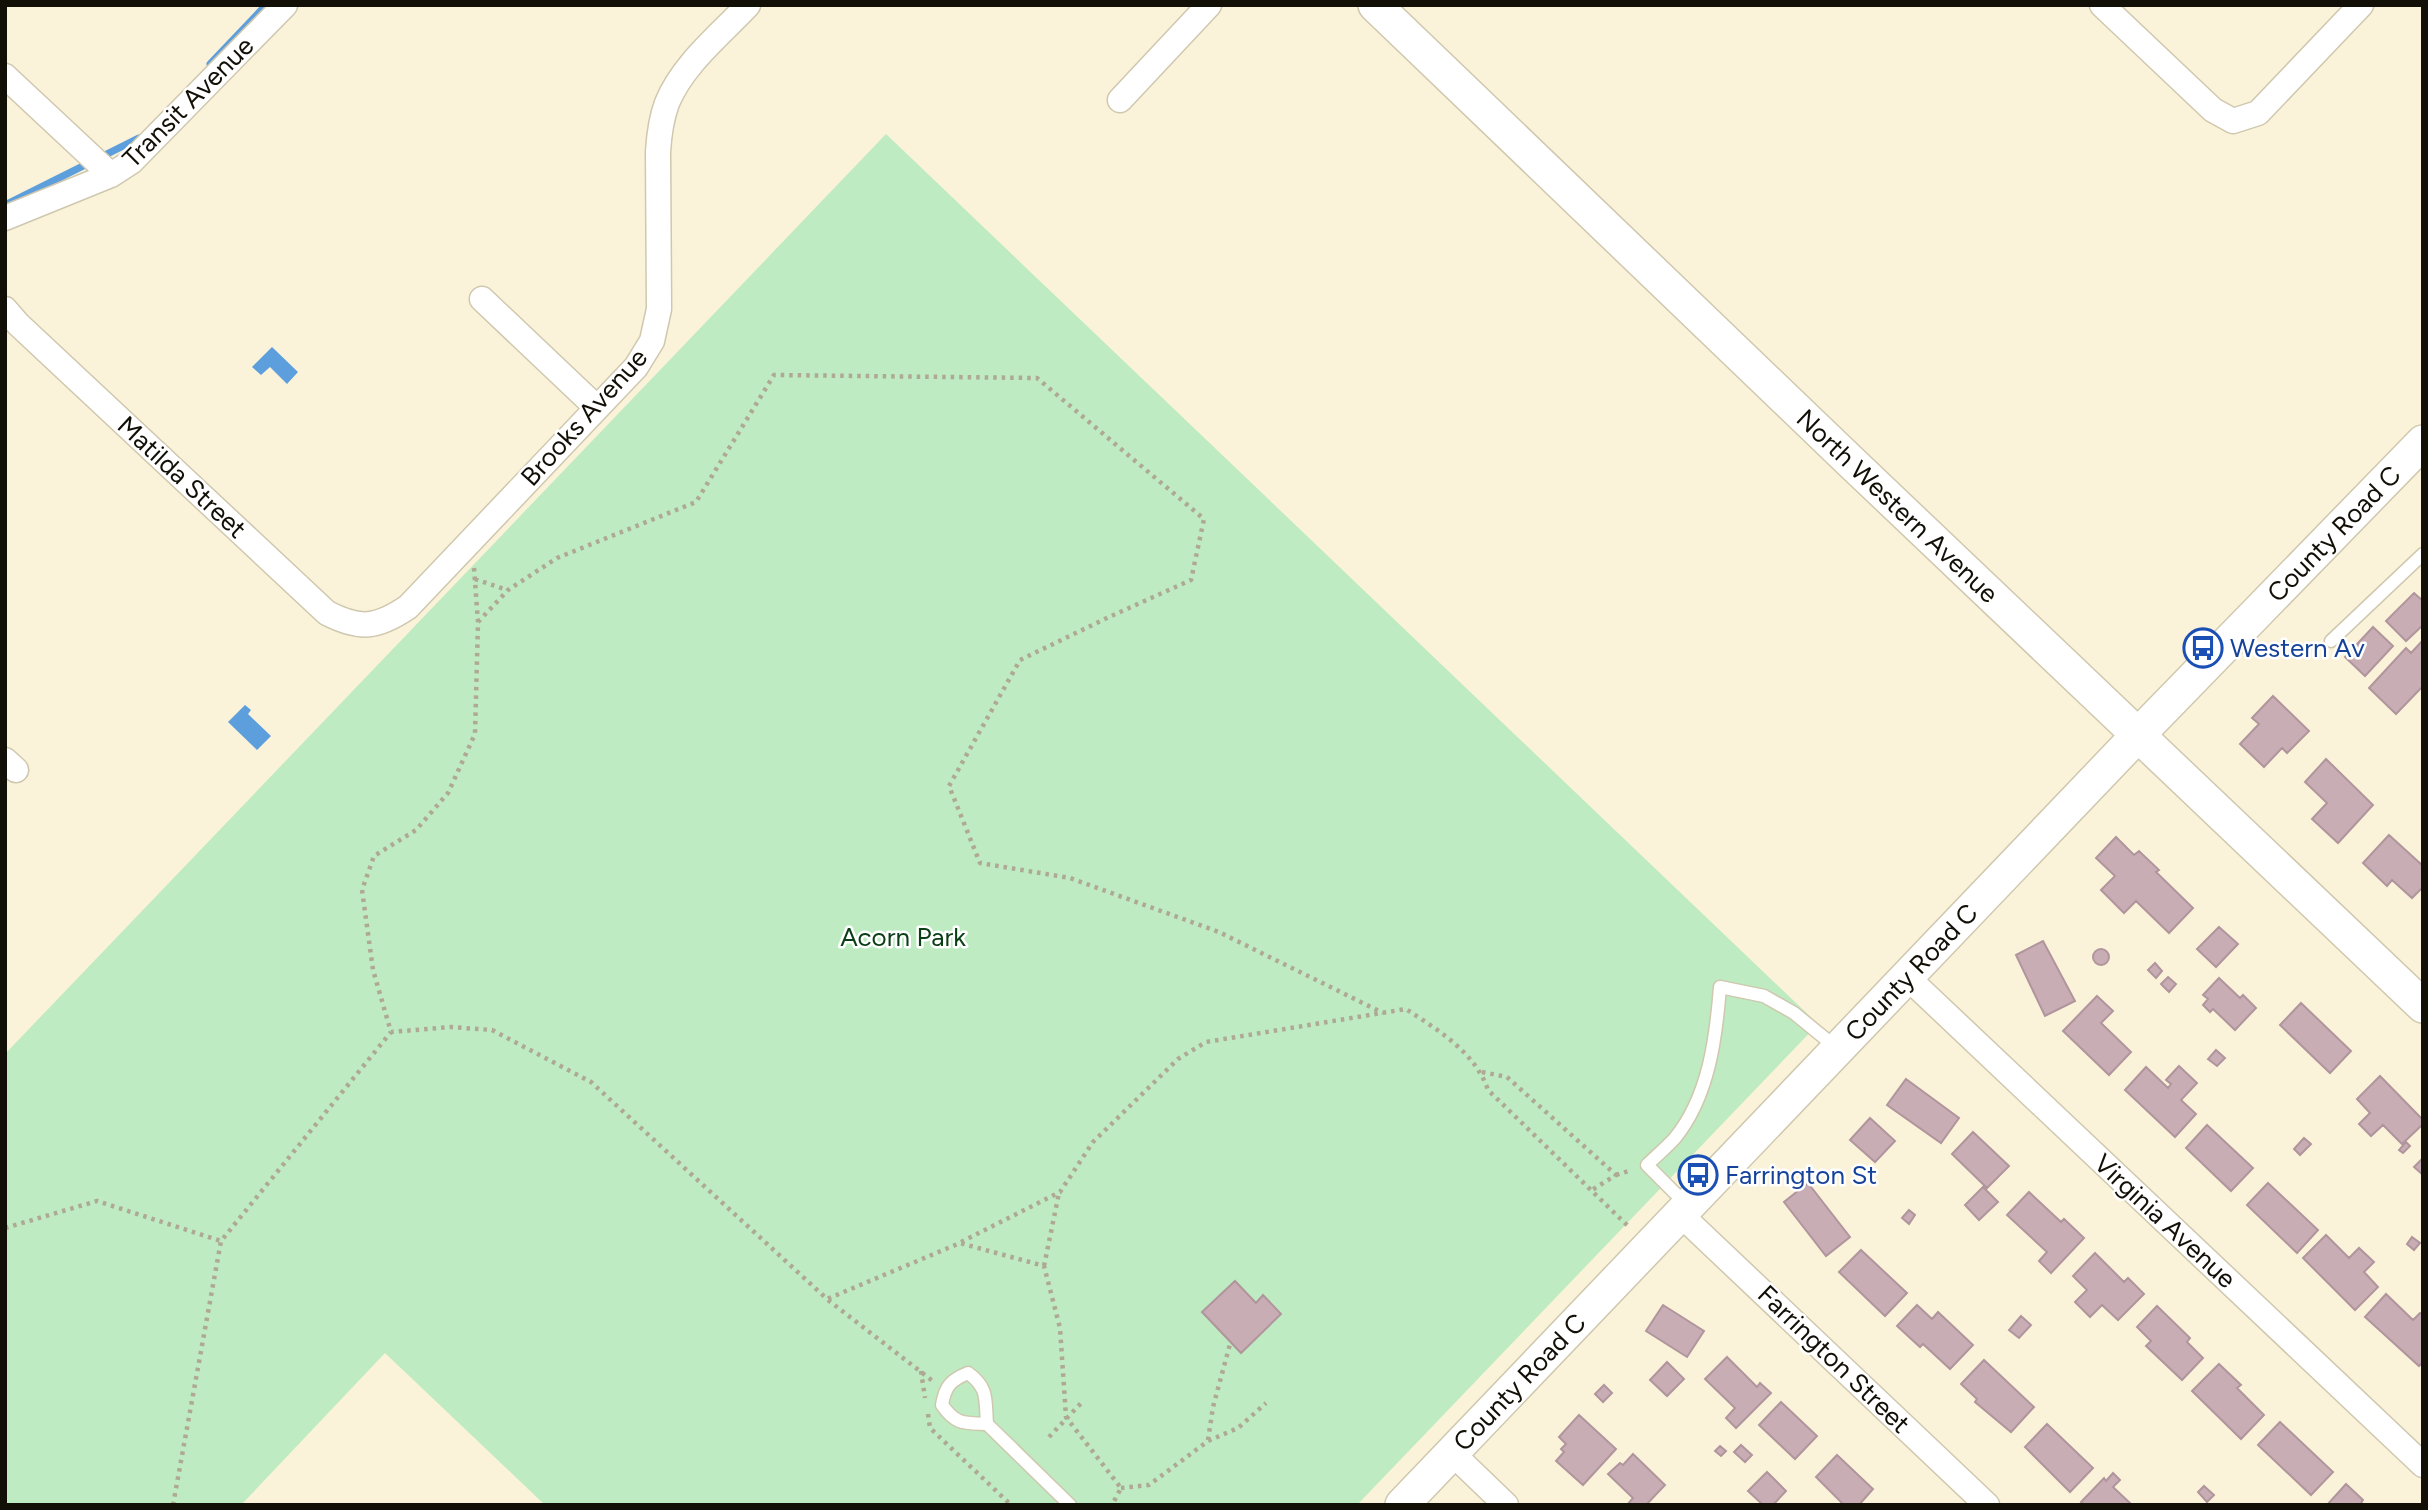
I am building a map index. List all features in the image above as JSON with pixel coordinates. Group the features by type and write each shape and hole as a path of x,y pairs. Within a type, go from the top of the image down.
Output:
{"main road":[{"name":"North Western Avenue","path":"1375,5 2137,736 2423,1006"},
{"name":"County Road C","path":"1402,1505 2137,736 2423,442"}],"street":[{"name":"Transit Avenue","path":"5,218 111,175 131,162 285,5"},
{"name":"Brooks Avenue","path":"370,624 392,618 408,607 636,367 652,341 659,309 660,126 667,103 692,65 748,5"},
{"path":"1120,100 1209,5"},
{"path":"2102,5 2213,110 2233,121 2258,113 2361,5"},
{"path":"5,76 111,175"},
{"path":"482,299 597,408"},
{"name":"Matilda Street","path":"5,309 327,612 348,623 370,624"},
{"name":"Virginia Avenue","path":"1907,976 2423,1465"},
{"name":"Farrington Street","path":"1684,1210 1987,1505"},
{"path":"1452,1453 1506,1505"}],"lane":[{"path":"2330,641 2423,554"},
{"path":"1684,1210 1647,1165 1675,1137 1691,1112 1706,1077 1716,1040 1720,986 1764,996 1794,1013 1838,1049"},
{"path":"987,1424 986,1393 980,1381 968,1373 954,1378 944,1390 942,1405 951,1418 965,1423 987,1424 1070,1505"}],"path":[{"path":"478,622 508,590 557,558 696,502 774,375 1037,378 1203,519 1191,580 1020,660 949,786 980,863 1070,878 1219,932 1383,1013"},
{"path":"391,1032 373,970 362,890 374,856 416,830 448,793 475,734 478,622 472,539"},
{"path":"475,579 508,590"},
{"path":"1121,1488 1066,1417 1060,1328 1044,1266 1060,1192 1093,1142 1178,1059 1206,1042 1406,1009 1444,1033 1482,1072 1488,1090 1630,1228"},
{"path":"173,1505 221,1241 391,1032 451,1027 492,1030 591,1082 827,1299 944,1390"},
{"path":"1482,1072 1507,1077 1616,1175 1592,1190"},
{"path":"827,1299 960,1243 1060,1192"},
{"path":"5,1228 97,1201 221,1241"},
{"path":"960,1243 1044,1266"},
{"path":"1208,1441 1213,1407 1230,1344"},
{"path":"921,1371 930,1428 1011,1505"},
{"path":"1049,1437 1084,1400"},
{"path":"1121,1488 1149,1485 1208,1441 1238,1429 1266,1404"},
{"path":"1112,1505 1121,1488"}],"green space":[{"name":"Acorn Park","path":"886,134 1818,1024 1357,1505 545,1505 385,1353 241,1505 5,1505 5,1054"}],"water":[{"path":"272,347 298,372 287,384 270,367 261,375 252,367"},
{"path":"245,705 251,710 248,714 271,736 257,750 228,722"}],"building":[{"path":"2414,593 2423,601 2423,625 2406,641 2386,621"},
{"path":"2373,627 2393,646 2365,676 2345,657"},
{"path":"2423,640 2423,686 2396,714 2369,688 2406,648 2411,653"},
{"path":"2273,696 2309,731 2287,753 2282,748 2264,767 2240,744 2259,724 2252,718"},
{"path":"2326,759 2373,805 2338,843 2312,819 2327,803 2305,782"},
{"path":"2389,835 2423,866 2423,887 2412,898 2392,880 2387,886 2363,863"},
{"path":"2116,837 2134,855 2139,851 2159,870 2156,872 2193,908 2169,933 2136,901 2124,913 2101,890 2115,876 2096,858"},
{"path":"2219,927 2238,944 2216,967 2197,949"},
{"path":"2043,941 2075,1001 2045,1016 2016,955"},
{"path":"2098,949 2104,949 2109,957 2107,963 2098,965 2093,960 2093,954"},
{"path":"2155,963 2162,971 2156,978 2148,970"},
{"path":"2168,977 2176,984 2169,992 2161,984"},
{"path":"2219,978 2240,998 2243,995 2256,1008 2235,1030 2213,1009 2210,1012 2203,1005 2208,999 2203,995"},
{"path":"2097,996 2113,1011 2101,1023 2131,1052 2109,1075 2063,1031"},
{"path":"2301,1003 2351,1051 2330,1073 2280,1025"},
{"path":"2216,1050 2225,1058 2217,1066 2208,1059"},
{"path":"2179,1066 2197,1083 2181,1100 2196,1114 2175,1137 2125,1090 2146,1067 2168,1088 2171,1084 2166,1080"},
{"path":"2380,1076 2423,1120 2423,1124 2402,1144 2383,1125 2371,1136 2359,1124 2370,1113 2357,1099"},
{"path":"1906,1079 1959,1118 1941,1143 1887,1105"},
{"path":"1870,1118 1895,1141 1875,1162 1850,1140"},
{"path":"2207,1125 2253,1168 2231,1191 2186,1148"},
{"path":"1973,1132 2009,1166 1987,1188 1952,1154"},
{"path":"2304,1138 2311,1144 2300,1155 2294,1149"},
{"path":"2406,1142 2410,1146 2403,1153 2399,1150"},
{"path":"2423,1158 2423,1175 2414,1167"},
{"path":"1808,1183 1850,1237 1826,1256 1784,1202"},
{"path":"2268,1183 2318,1230 2297,1253 2247,1205"},
{"path":"1983,1187 1998,1202 1979,1220 1965,1205"},
{"path":"2029,1192 2061,1222 2064,1219 2084,1238 2051,1273 2039,1261 2047,1252 2007,1215"},
{"path":"1909,1210 1915,1215 1909,1224 1902,1218"},
{"path":"2326,1235 2349,1258 2359,1248 2374,1262 2364,1272 2378,1287 2355,1310 2303,1258"},
{"path":"2412,1237 2420,1243 2414,1250 2407,1244"},
{"path":"1861,1250 1907,1293 1885,1316 1839,1272"},
{"path":"2095,1253 2124,1282 2128,1278 2144,1294 2118,1320 2102,1305 2090,1317 2075,1302 2087,1290 2073,1276"},
{"path":"1235,1281 1256,1303 1263,1295 1281,1314 1241,1353 1202,1312"},
{"path":"2386,1294 2413,1320 2420,1313 2423,1315 2423,1362 2419,1366 2365,1317"},
{"path":"1663,1305 1704,1331 1687,1357 1646,1331"},
{"path":"1917,1305 1932,1319 1938,1312 1973,1345 1950,1369 1923,1344 1920,1347 1897,1326"},
{"path":"2157,1306 2190,1338 2187,1342 2203,1358 2182,1380 2146,1346 2151,1341 2137,1327"},
{"path":"2021,1316 2031,1325 2019,1338 2009,1330"},
{"path":"1727,1357 1757,1387 1760,1383 1771,1393 1736,1428 1726,1418 1735,1408 1705,1379"},
{"path":"1984,1360 2034,1407 2011,1432 1975,1402 1977,1399 1961,1384"},
{"path":"1667,1362 1684,1379 1667,1396 1650,1380"},
{"path":"2219,1364 2241,1385 2237,1388 2264,1415 2241,1439 2192,1391"},
{"path":"1604,1385 1612,1393 1603,1402 1595,1394"},
{"path":"1781,1402 1817,1436 1795,1459 1759,1425"},
{"path":"1579,1415 1616,1449 1583,1485 1556,1461 1564,1452 1561,1449 1566,1444 1559,1437"},
{"path":"2280,1422 2333,1472 2311,1495 2258,1445"},
{"path":"2047,1424 2093,1468 2070,1492 2025,1447"},
{"path":"1741,1445 1752,1455 1745,1462 1734,1452"},
{"path":"1720,1446 1726,1451 1721,1456 1715,1451"},
{"path":"1633,1454 1665,1485 1646,1505 1627,1505 1633,1498 1608,1474 1620,1463 1623,1465"},
{"path":"1837,1455 1873,1489 1859,1505 1844,1505 1816,1477"},
{"path":"1767,1472 1786,1491 1773,1505 1763,1505 1748,1491"},
{"path":"2113,1473 2120,1480 2113,1487 2132,1505 2084,1505 2081,1502 2104,1478 2106,1481"},
{"path":"2346,1484 2363,1500 2360,1505 2327,1505"},
{"path":"2204,1486 2214,1495 2207,1502 2198,1492"}],"waterway":[{"path":"210,64 266,5"},
{"path":"5,205 139,138"}],"place":[{"name":"Western Av","path":"2203,648"},
{"name":"Farrington St","path":"1698,1175"}]}
